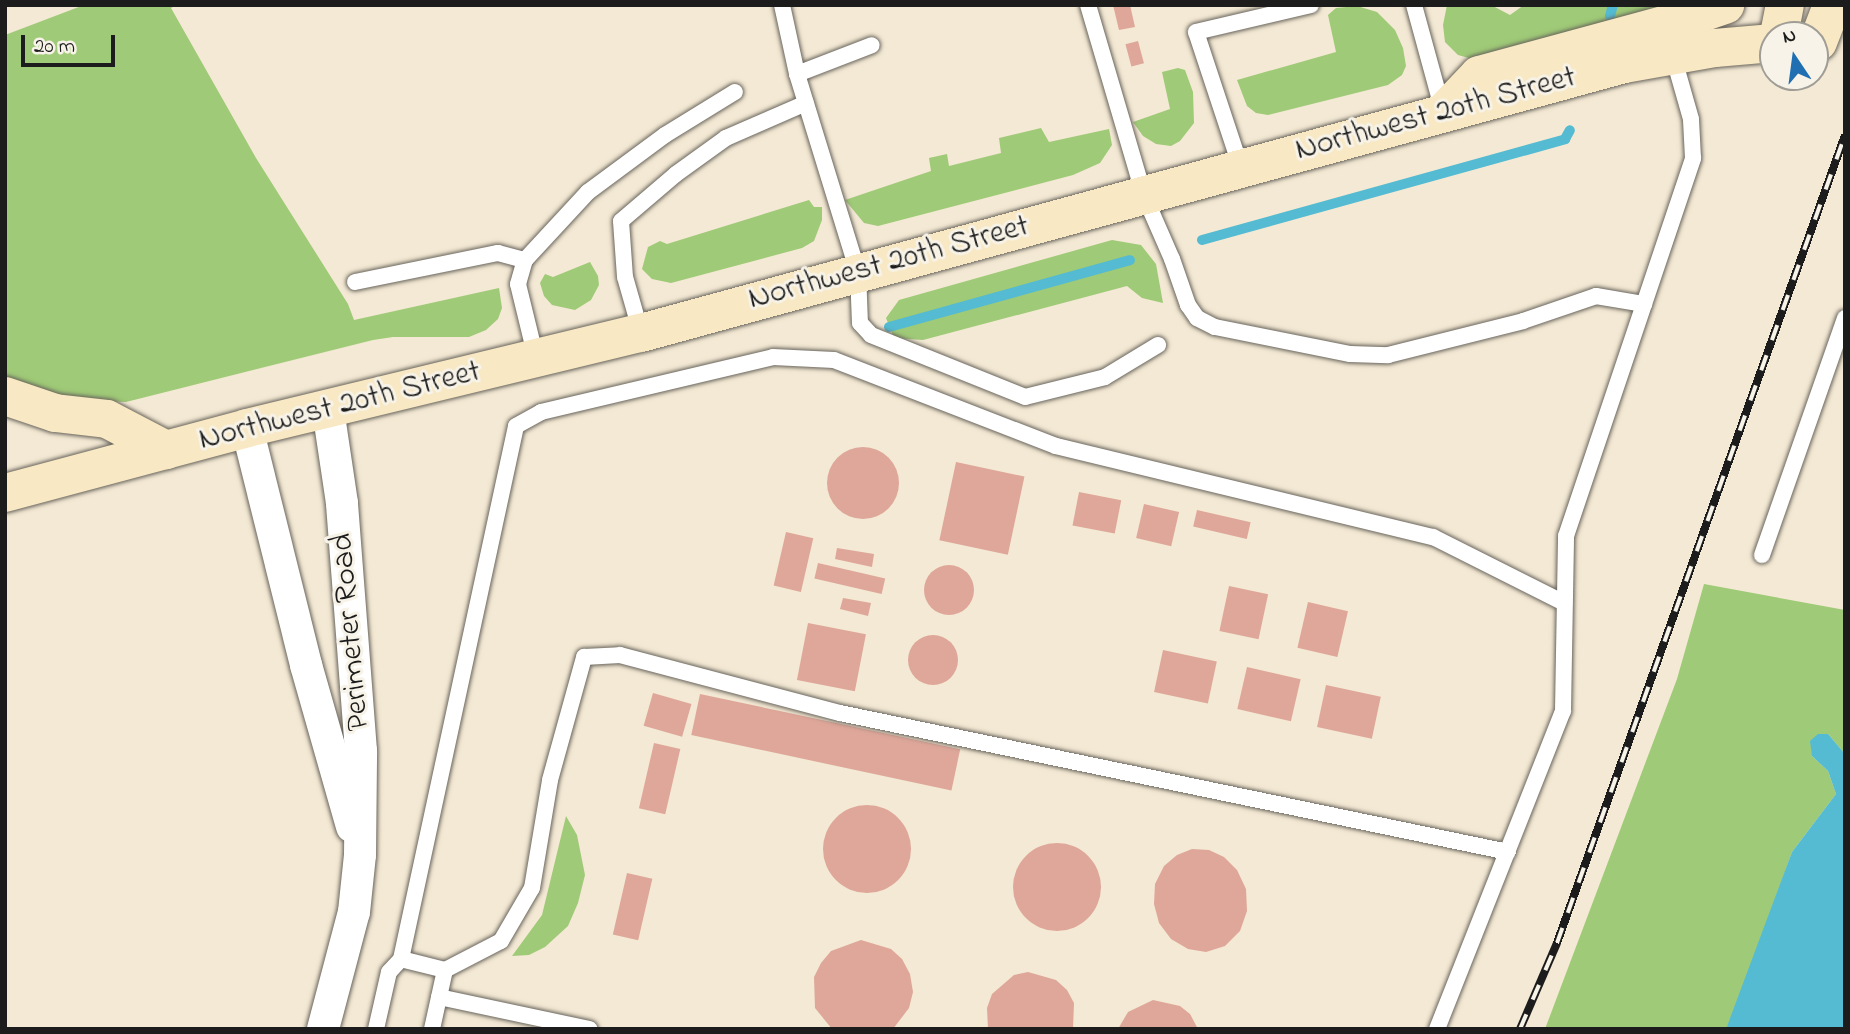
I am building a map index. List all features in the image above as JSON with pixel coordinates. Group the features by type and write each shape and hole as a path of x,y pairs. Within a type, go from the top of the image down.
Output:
{"street":[{"path":"1443,113 1479,75 1678,21 1725,5"},
{"path":"1829,24 1832,5"},
{"name":"Northwest 20th Street","path":"5,493 247,428 640,333 1624,64 1672,54 1759,45"},
{"path":"5,396 55,413 107,419 166,450"},
{"name":"Perimeter Road","path":"323,1029 354,912 360,855 362,751 342,503 328,409"},
{"name":"Perimeter Road","path":"247,428 323,730 360,855"}],"lane":[{"path":"782,5 797,74 858,272 860,323 871,335 1025,397 1105,377 1158,345"},
{"path":"1088,5 1144,195 1172,259 1188,305 1198,318 1215,327 1350,354 1388,355 1523,321 1596,296 1644,303"},
{"path":"1241,168 1196,32 1311,5"},
{"path":"1414,5 1443,113"},
{"path":"797,74 872,45"},
{"path":"1437,1029 1563,710 1566,536 1693,158 1691,119 1672,54"},
{"path":"537,360 519,284 524,260 589,192 665,135 736,92"},
{"path":"640,333 625,276 621,221 676,174 726,138 806,103"},
{"path":"355,282 498,253 524,260"},
{"path":"1762,555 1845,318"},
{"path":"376,1029 389,972 401,959 516,426 541,412 774,357 834,360 1056,446 1433,537 1564,603"},
{"path":"401,959 445,970 501,941 532,888 550,780 584,657 620,655 840,713 1508,852"},
{"path":"432,1029 445,970"},
{"path":"439,997 590,1029"}],"green space":[{"path":"84,5 176,5 171,8 256,158 348,304 354,320 499,288 502,308 498,319 486,330 469,337 393,337 373,340 126,402 78,400 5,379 5,35"},
{"path":"1447,5 1491,5 1510,15 1524,5 1691,5 1476,60 1458,55 1445,42 1443,25"},
{"path":"1357,6 1377,12 1395,30 1403,48 1406,66 1402,75 1388,85 1268,115 1256,113 1247,106 1237,80 1336,52 1328,15 1336,8"},
{"path":"1178,68 1185,70 1193,92 1194,123 1180,141 1171,146 1156,144 1143,136 1133,122 1170,109 1162,72"},
{"path":"1041,128 1049,142 1109,129 1112,145 1100,163 1073,175 878,226 864,223 845,200 931,171 929,158 947,154 949,166 1001,153 999,138"},
{"path":"809,200 814,207 822,207 822,220 814,241 802,248 671,283 652,279 642,269 648,247 660,241 667,244"},
{"path":"1112,240 1141,245 1156,264 1163,303 1142,298 1127,286 923,340 894,338 886,318 899,300"},
{"path":"590,262 598,276 599,285 591,300 575,310 552,305 544,296 540,283 545,274 553,277"},
{"path":"1704,584 1845,610 1845,754 1828,734 1812,756 1828,771 1836,794 1792,852 1726,1029 1545,1029 1677,679"},
{"path":"566,816 577,835 585,875 578,903 568,926 545,947 529,955 512,956 542,915"}],"water":[{"path":"1818,734 1828,734 1845,754 1845,1029 1726,1029 1792,852 1836,794 1828,771 1812,756 1810,741"}],"building":[{"path":"1113,5 1130,5 1135,27 1119,30"},
{"path":"1138,41 1144,63 1131,67 1125,44"},
{"path":"870,447 889,457 897,469 897,497 889,509 877,517 856,519 837,509 829,497 827,476 837,457 849,449"},
{"path":"956,462 1024,477 1008,555 939,540"},
{"path":"1079,492 1121,500 1115,534 1073,525"},
{"path":"1144,504 1179,512 1171,546 1136,538"},
{"path":"1197,510 1251,522 1247,539 1193,527"},
{"path":"786,532 813,538 801,592 774,586"},
{"path":"837,548 874,554 872,567 835,559"},
{"path":"818,563 885,579 882,594 814,579"},
{"path":"939,566 959,566 973,580 973,600 959,614 939,614 925,600 925,580"},
{"path":"1229,586 1268,594 1259,639 1219,631"},
{"path":"843,598 871,603 868,616 840,609"},
{"path":"1308,602 1348,611 1337,657 1297,648"},
{"path":"808,623 866,634 855,691 797,680"},
{"path":"923,636 943,636 957,650 957,670 943,684 923,684 909,670 909,650"},
{"path":"1163,650 1217,661 1208,703 1154,692"},
{"path":"1247,667 1301,679 1291,721 1237,709"},
{"path":"1326,685 1381,697 1372,739 1317,727"},
{"path":"653,693 691,704 682,737 644,726"},
{"path":"700,694 960,749 951,790 691,735"},
{"path":"654,743 680,749 665,814 639,808"},
{"path":"867,805 892,812 904,824 911,849 904,874 892,886 867,893 842,886 830,874 823,849 830,824 842,812"},
{"path":"1057,843 1082,850 1094,862 1101,887 1094,912 1082,924 1057,931 1032,924 1020,912 1013,887 1020,862 1032,850"},
{"path":"1192,849 1209,850 1224,857 1237,870 1246,889 1247,911 1240,931 1225,946 1206,952 1188,949 1171,939 1159,923 1154,904 1155,884 1164,866 1177,855"},
{"path":"627,873 652,879 638,940 613,934"},
{"path":"861,940 891,949 902,959 910,974 913,992 909,1008 893,1029 832,1029 815,1008 814,977 821,963 831,951"},
{"path":"1028,972 1056,980 1067,990 1074,1003 1073,1029 988,1029 987,1008 992,994 1014,975"},
{"path":"1153,1000 1180,1006 1190,1014 1198,1029 1118,1029 1128,1012"}],"waterway":[{"path":"1610,16 1613,5"},
{"path":"1202,240 1565,139 1570,130"},
{"path":"889,327 1130,260"}],"railway":[{"path":"1520,1029 1557,943 1845,135"}]}
